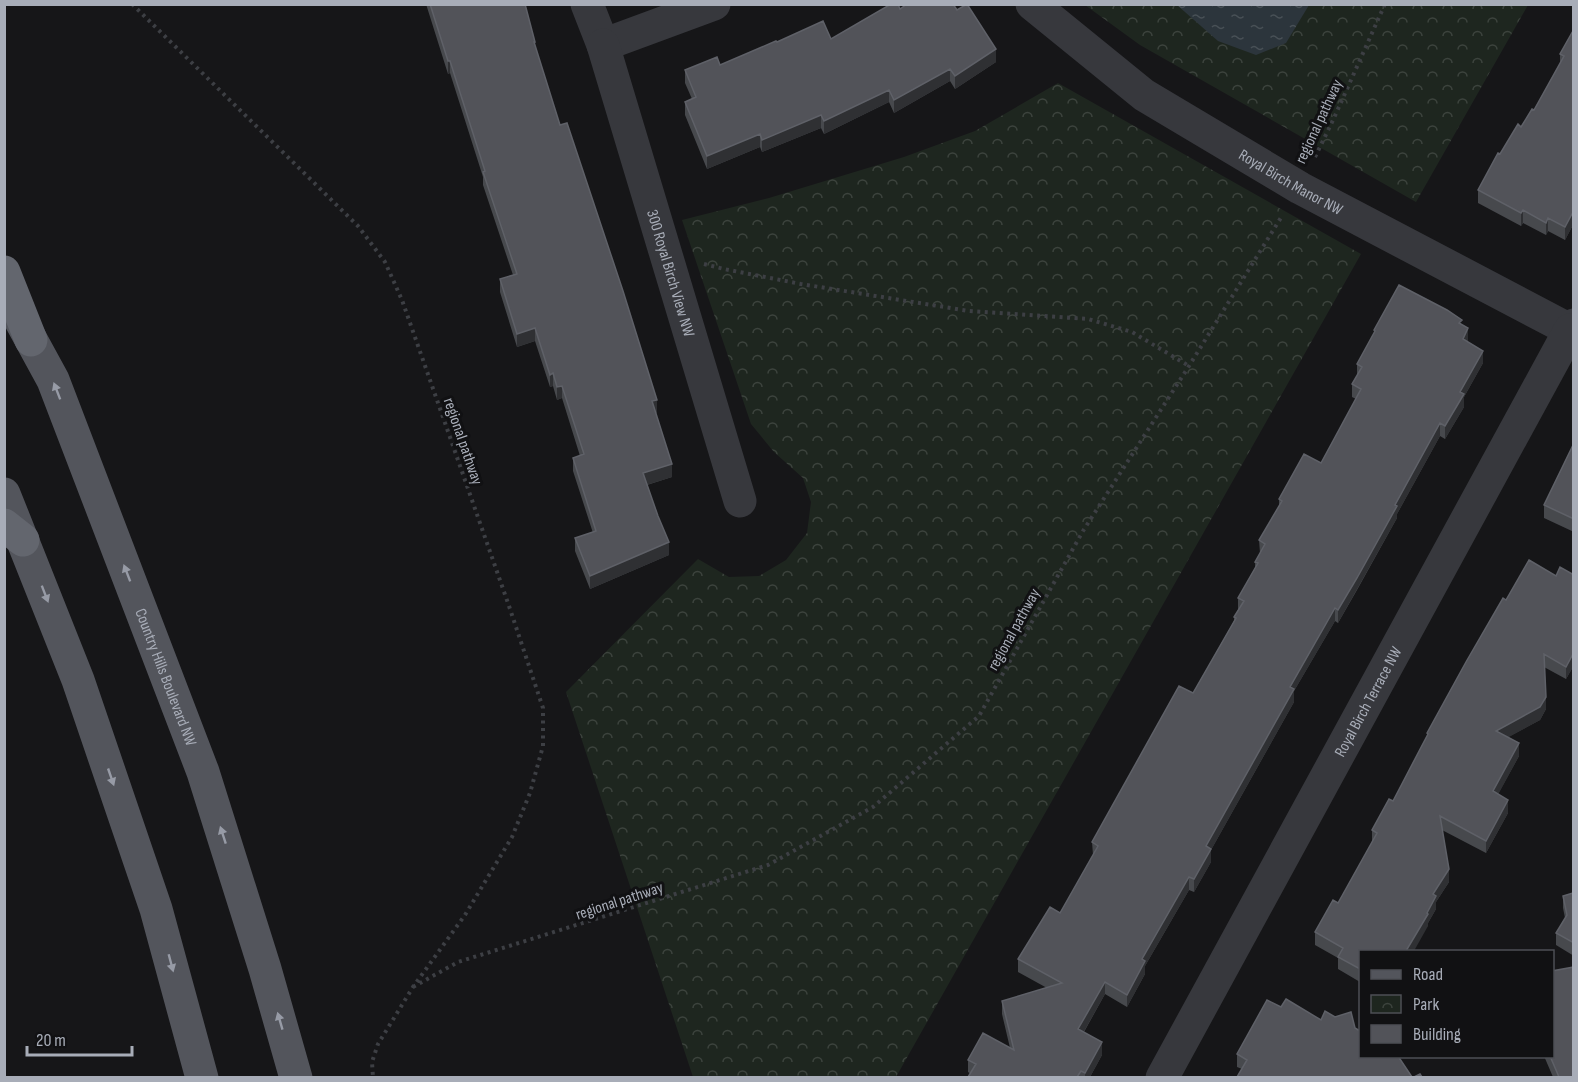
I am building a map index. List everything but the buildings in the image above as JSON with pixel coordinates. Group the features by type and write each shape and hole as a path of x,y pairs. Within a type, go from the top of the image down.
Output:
{"highway":[{"path":"4,272 31,340"}],"main road":[{"name":"Country Hills Boulevard NW","path":"4,289 53,380 203,772 265,969 296,1077"},
{"path":"4,494 14,532 78,680 156,909 202,1077"}],"street":[{"name":"300 Royal Birch View NW","path":"587,4 603,45 740,501"},
{"path":"603,45 714,4"},
{"name":"Royal Birch Manor NW","path":"1032,4 1144,94 1300,188 1572,329"},
{"name":"Royal Birch Terrace NW","path":"1162,1077 1572,329"}],"path":[{"name":"regional pathway","path":"132,4 358,226 385,262 402,300 543,708 543,746 530,793 512,837 465,915 413,987 378,1044 372,1062 373,1077"},
{"name":"regional pathway","path":"413,987 458,962 768,865 873,807 979,716 1083,531 1300,188 1334,118 1384,4"},
{"path":"671,273 699,263 724,270 801,284 969,311 1088,319 1132,332 1189,366"}],"green space":[{"path":"1085,5 1528,5 1416,202 1140,45"},
{"path":"1058,83 1361,254 896,1077 693,1077 566,692 698,559 729,577 759,576 786,560 807,533 811,502 803,478 774,452 751,424 682,220 769,198 904,157 975,131"}],"water":[{"path":"1177,5 1309,5 1286,43 1256,55 1218,41"}]}
